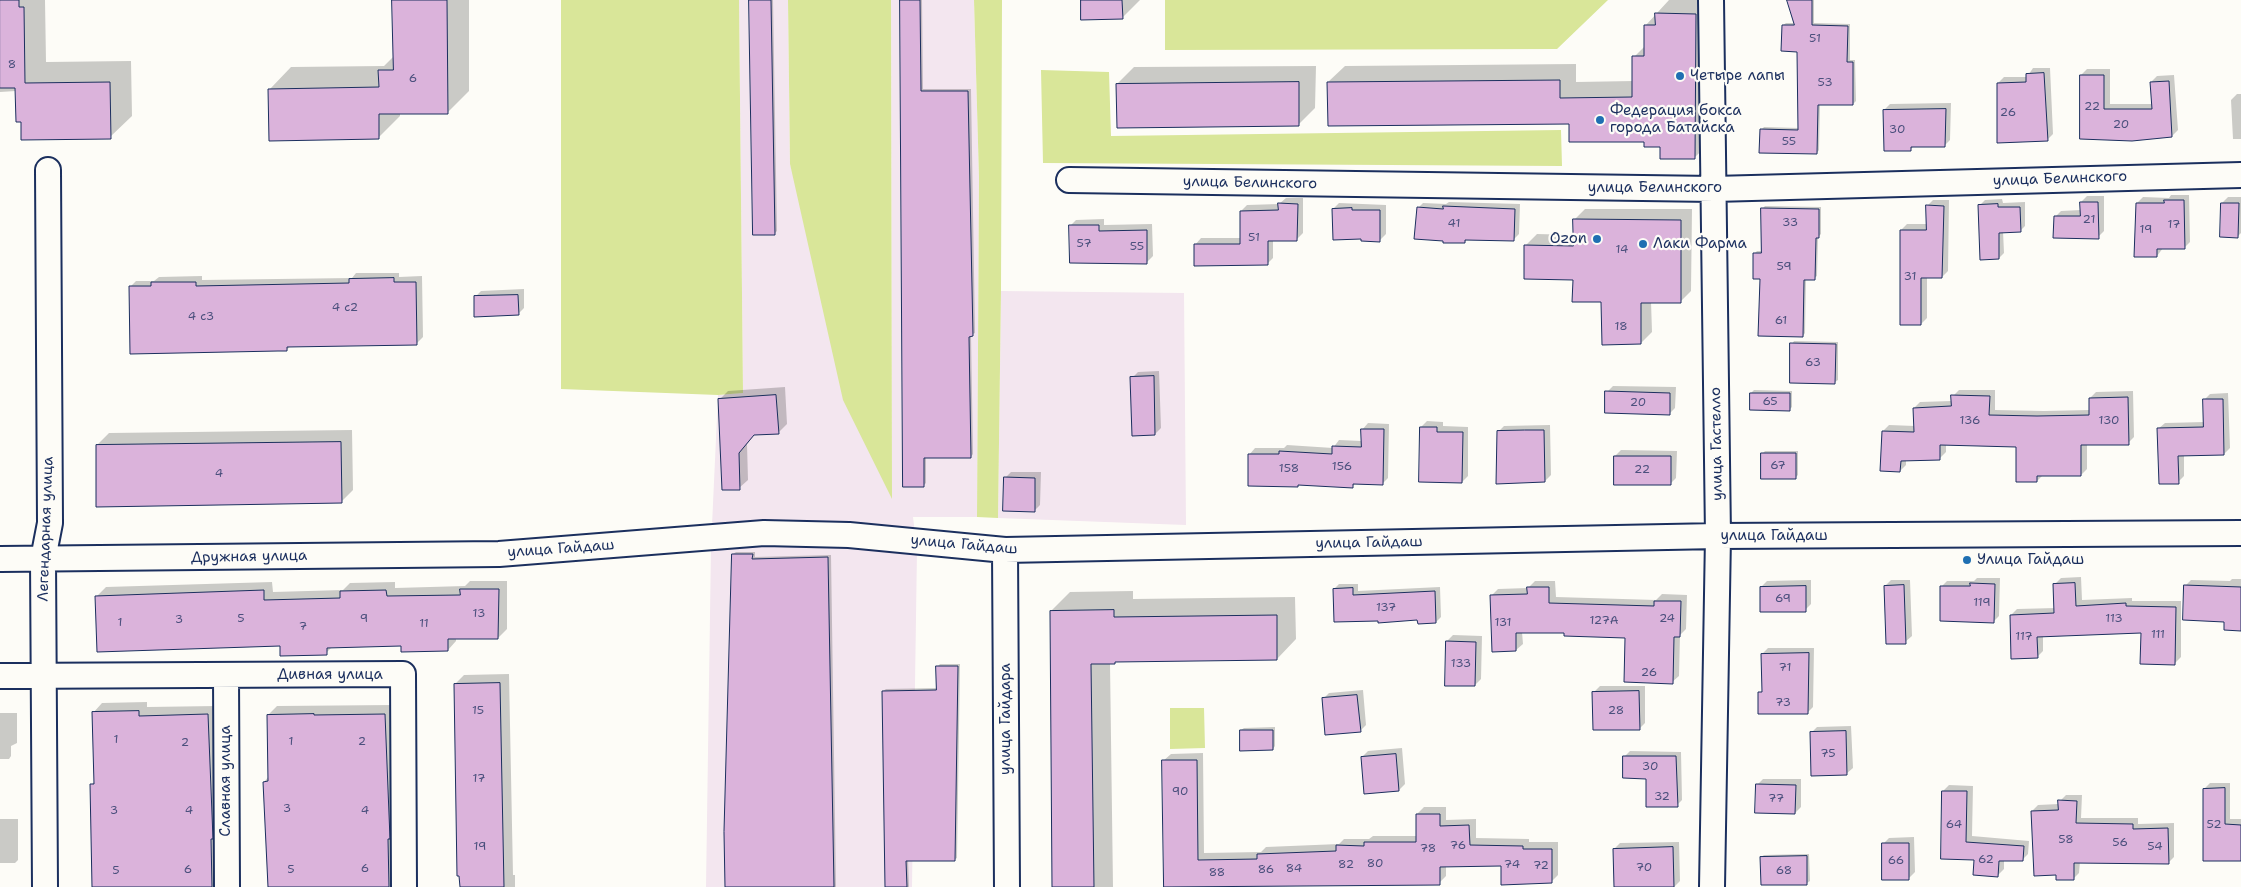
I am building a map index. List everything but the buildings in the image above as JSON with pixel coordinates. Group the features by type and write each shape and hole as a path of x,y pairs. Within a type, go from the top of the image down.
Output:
{"street":[{"name":"улица Гастелло","path":"1711,0 1718,536 1712,887"},
{"name":"Легендарная улица","path":"45,887 43,559 50,523 48,170"},
{"name":"улица Белинского","path":"1069,180 1714,189 2241,175"},
{"name":"улица Гайдаш","path":"499,554 764,533 849,535 1005,550 1718,536 2241,533"},
{"name":"улица Гайдара","path":"1005,550 1007,887"},
{"name":"Дружная улица","path":"0,559 499,554"},
{"name":"Дивная улица","path":"0,676 403,674 404,887"},
{"name":"Славная улица","path":"226,675 227,887"}],"shaded area":[{"path":"739,0 788,0 790,164 892,497 891,0 974,0 979,178 977,517 913,517 917,550 912,887 706,887 711,547 718,395 743,393"},
{"path":"1001,291 1184,293 1186,525 998,518"}],"green space":[{"path":"561,0 739,0 743,393 718,395 561,389"},
{"path":"788,0 891,0 892,499 843,400 790,164"},
{"path":"974,0 1002,0 998,518 977,517 979,178"},
{"path":"1165,0 1608,0 1557,49 1165,50"},
{"path":"1041,70 1109,72 1111,136 1561,130 1562,166 1043,163"},
{"path":"1170,708 1204,708 1205,748 1170,749"}],"place":[{"name":"Четыре лапы","path":"1680,76"},
{"name":"Федерация бокса города Батайска","path":"1600,120"},
{"name":"Ozon","path":"1597,239"},
{"name":"Лаки Фарма","path":"1643,244"},
{"name":"Улица Гайдаш","path":"1967,560"}]}
